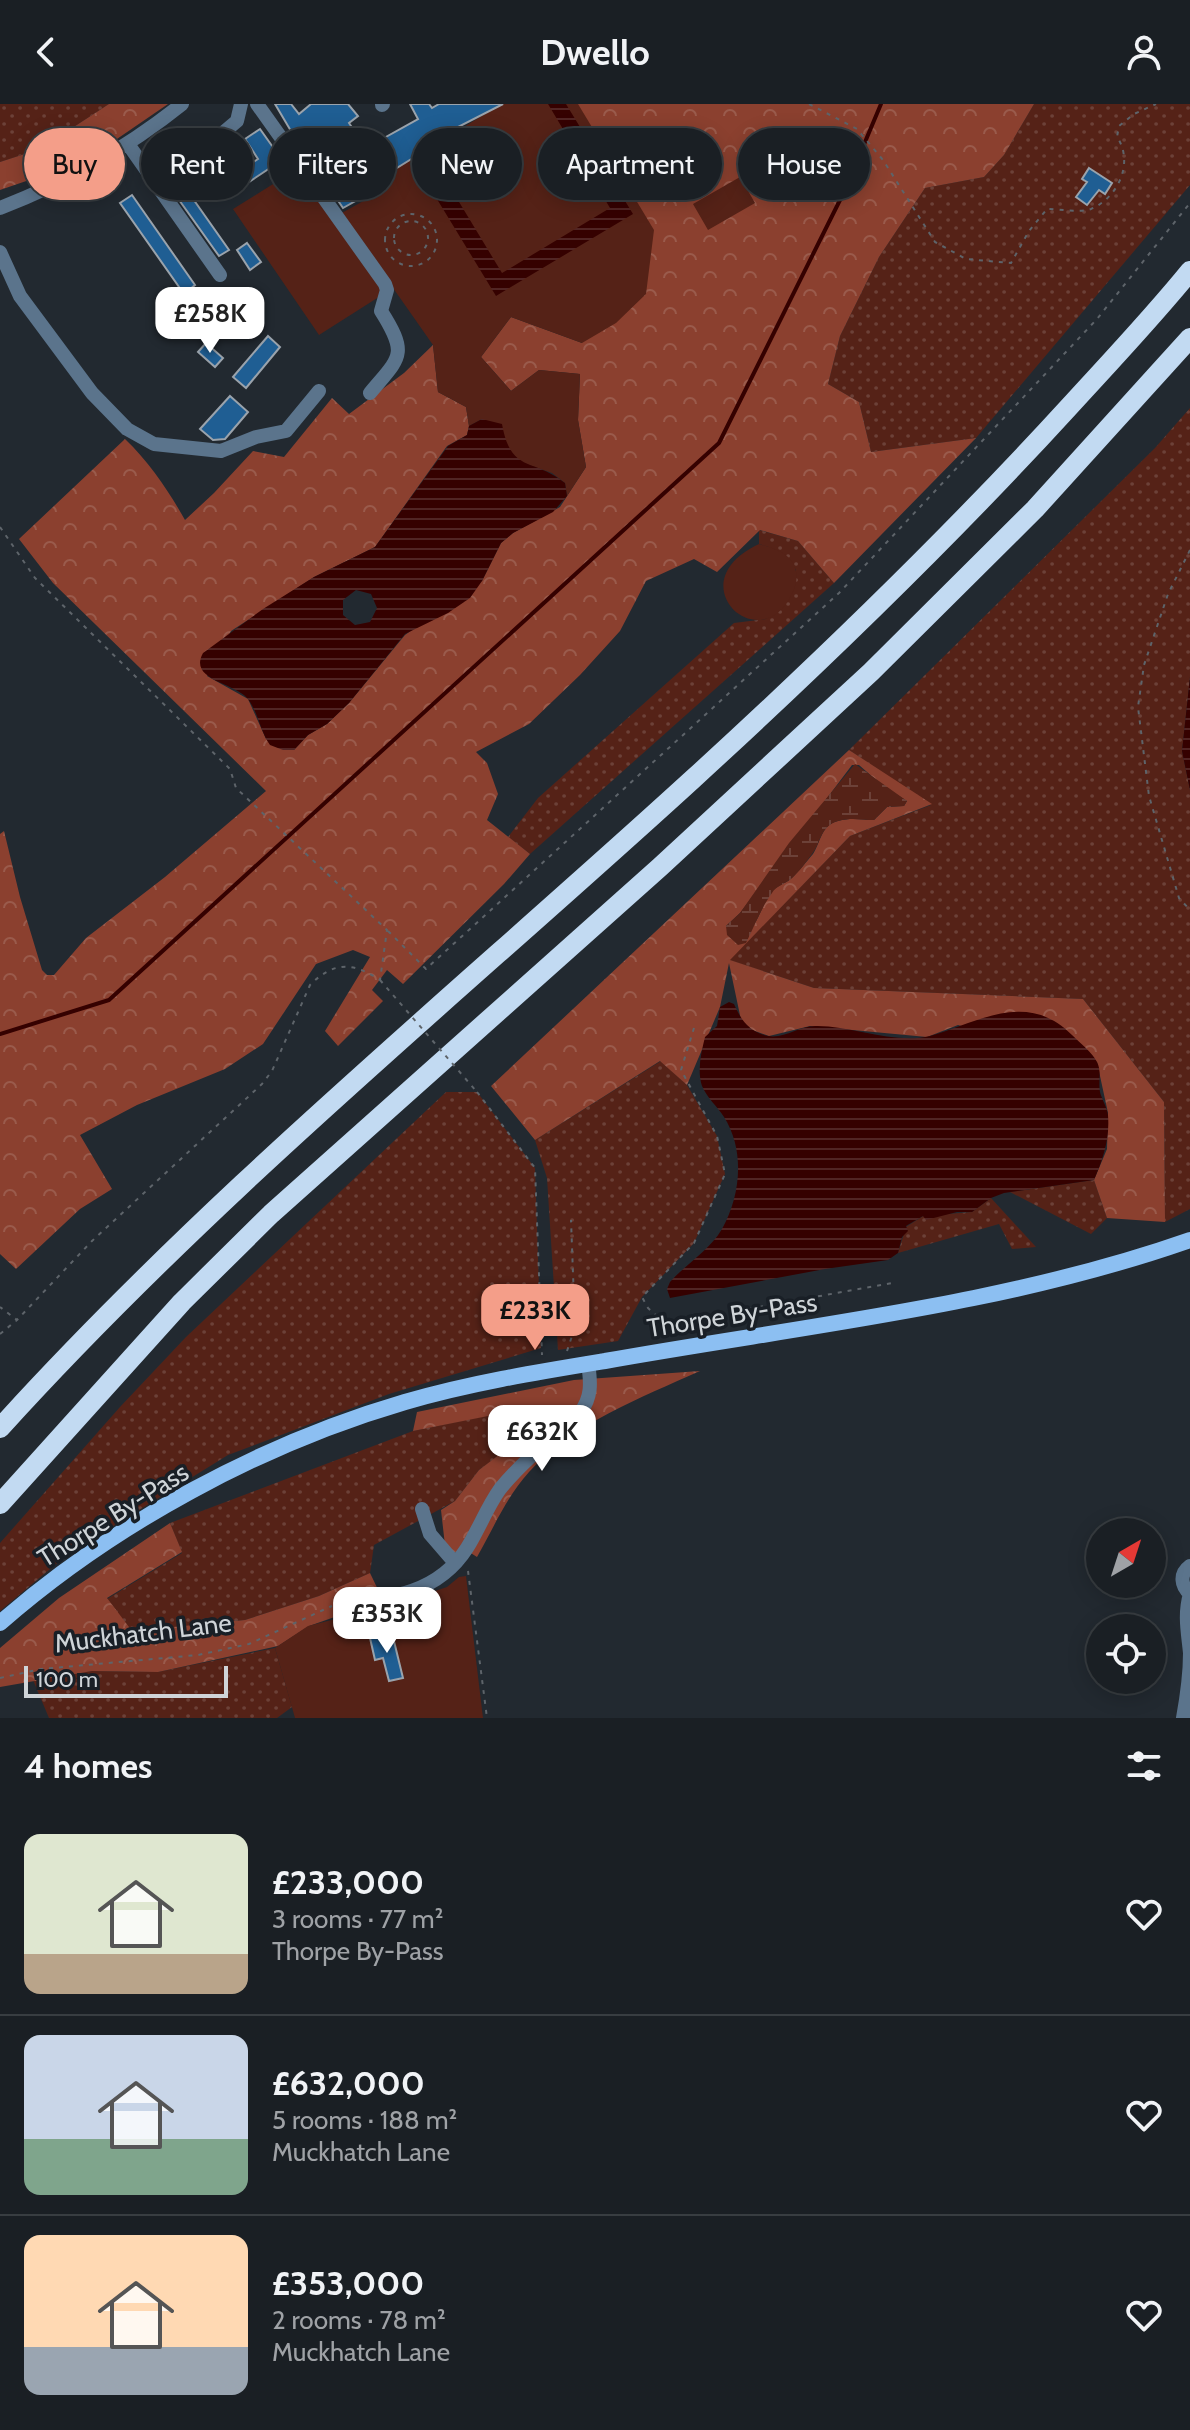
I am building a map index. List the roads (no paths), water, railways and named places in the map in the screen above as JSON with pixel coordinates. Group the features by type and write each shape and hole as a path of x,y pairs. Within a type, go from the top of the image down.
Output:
{"highway":[{"path":"0,1428 61,1360 265,1160 695,777 943,541 1086,389 1190,271"},
{"path":"0,1504 182,1302 238,1247 660,867 871,672 1035,509 1190,338"}],"main road":[{"name":"Thorpe By-Pass","path":"0,1623 31,1596 111,1539 243,1465 330,1428 405,1402 542,1371 1010,1290 1070,1277 1190,1240"}],"street":[{"path":"0,208 75,176 128,144 182,104"},
{"path":"229,128 237,121 241,104"},
{"path":"257,104 385,284 387,290 381,311 398,345 397,362 370,393"},
{"path":"128,144 220,275"},
{"path":"0,252 20,296 92,393 127,429 154,444 221,451 256,437 286,431 319,391"},
{"path":"344,1601 383,1600 416,1591 450,1567 466,1550 498,1492 513,1474 586,1405 591,1380 588,1363"},
{"path":"422,1509 430,1534 450,1567"},
{"path":"1183,1718 1189,1684 1190,1653 1185,1624 1190,1594 1182,1583 1182,1576 1190,1566"}],"waterway":[{"path":"0,1034 109,1000 719,443 844,192 881,104"}]}
